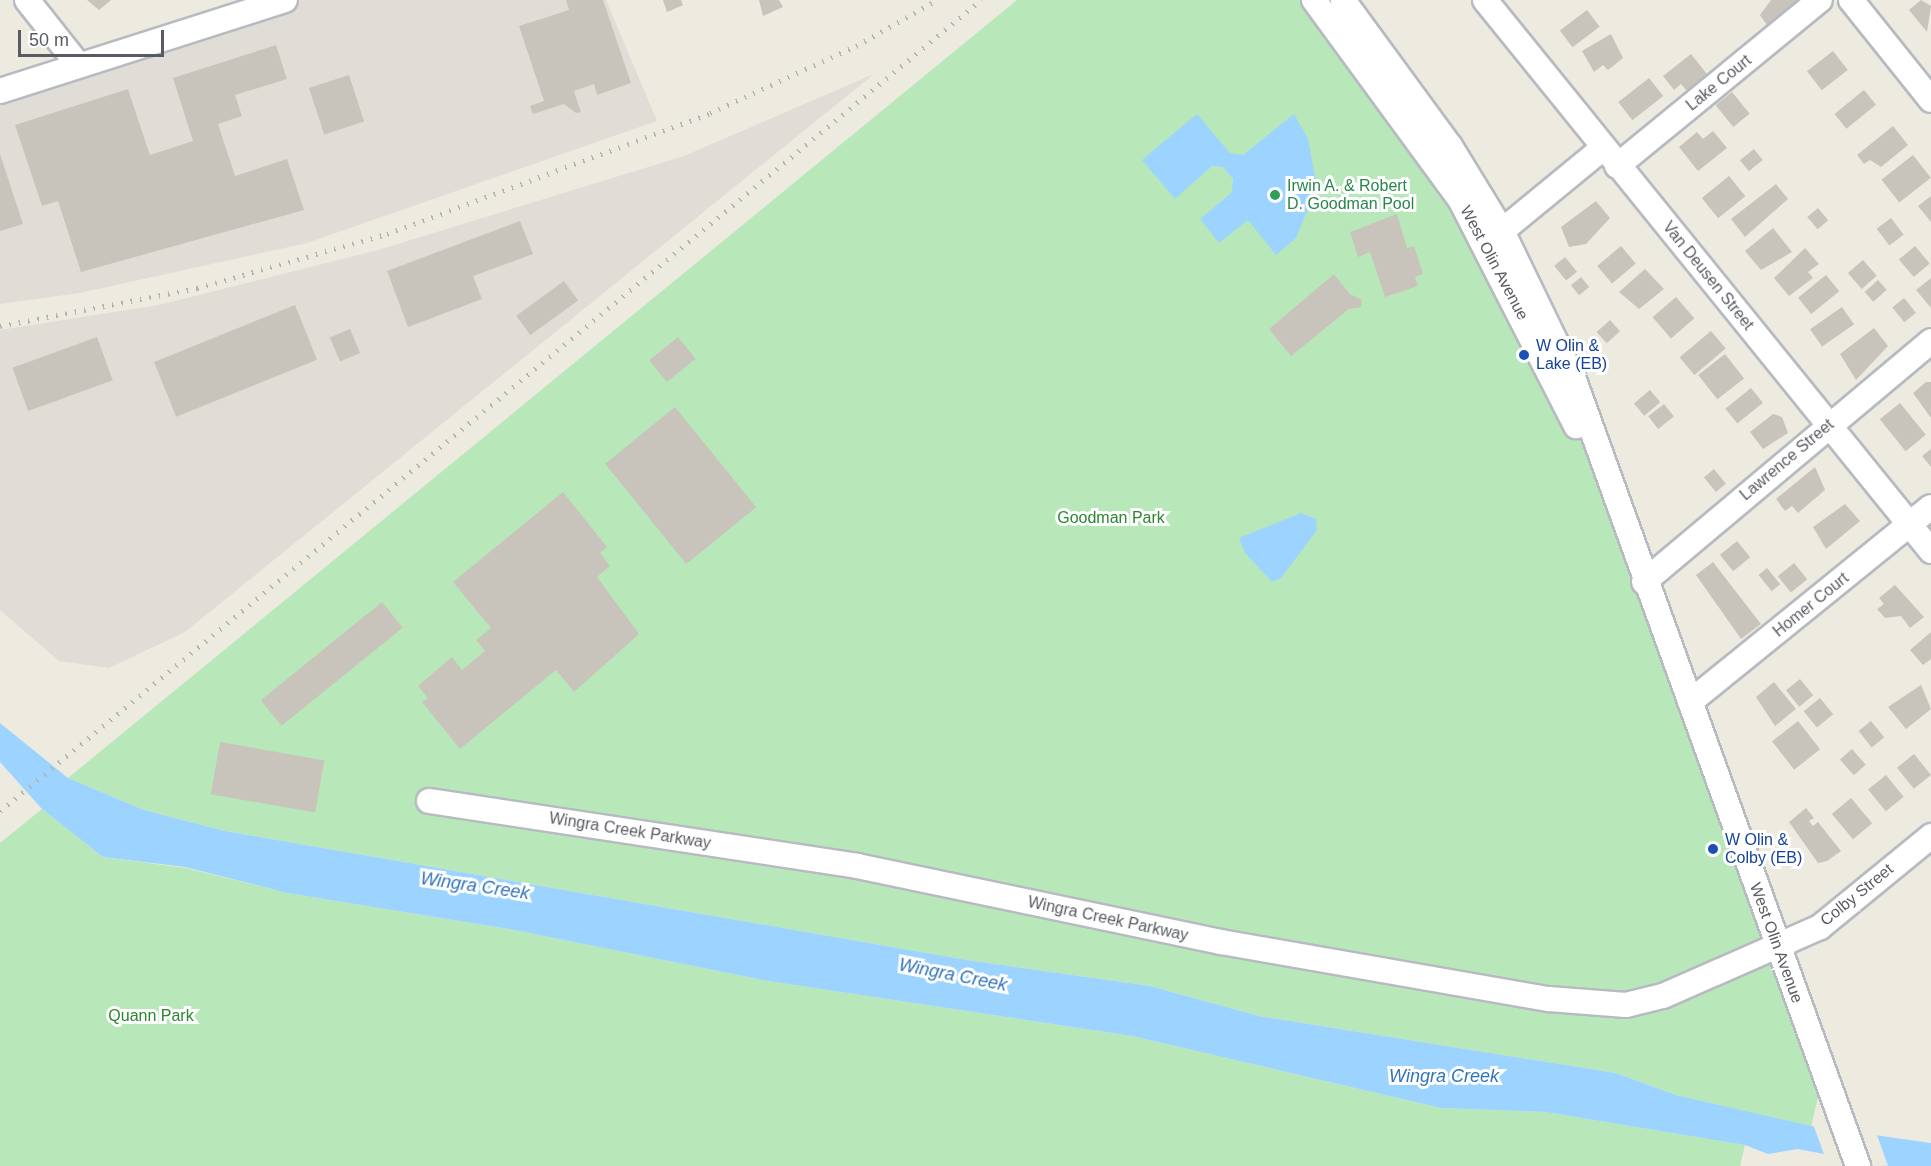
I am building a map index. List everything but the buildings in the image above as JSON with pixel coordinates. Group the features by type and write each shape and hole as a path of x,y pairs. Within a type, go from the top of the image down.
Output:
{"street":[{"path":"27,0 77,63"},
{"path":"0,91 77,63 285,0"},
{"name":"West Olin Avenue","path":"1314,0 1495,237"},
{"name":"West Olin Avenue","path":"1343,0 1450,146 1495,237 1574,380 1644,582 1690,702 1858,1166"},
{"name":"Van Deusen Street","path":"1485,0 1931,551"},
{"name":"Lake Court","path":"1495,237 1610,157 1820,0"},
{"path":"1851,0 1931,100"},
{"name":"Lawrence Street","path":"1644,582 1931,341"},
{"name":"Homer Court","path":"1690,702 1931,507"},
{"name":"Wingra Creek Parkway","path":"429,801 857,866 1221,942 1549,999 1626,1005 1663,996 1779,948"},
{"name":"Colby Street","path":"1779,948 1820,927 1931,836"}],"shaded area":[{"path":"285,0 606,0 657,121 307,243 80,293 0,304 0,91"},
{"path":"874,74 185,632 109,668 59,661 0,610 0,330 159,305 378,250 684,156"}],"green space":[{"name":"Goodman Park","path":"1017,0 1314,0 1461,201 1575,422 1633,551 1824,1072 1811,1127 1676,1095 1616,1073 1259,1016 1150,986 967,960 225,831 144,810 68,778"},
{"name":"Quann Park","path":"42,809 103,857 186,868 287,893 514,930 768,981 1132,1036 1441,1108 1545,1112 1745,1145 1740,1166 0,1166 0,843"}],"water":[{"path":"1197,114 1230,153 1243,155 1294,114 1308,139 1317,187 1296,238 1276,255 1248,220 1219,243 1200,219 1232,192 1233,179 1223,167 1212,166 1175,199 1142,160"},
{"path":"1301,513 1316,519 1317,530 1281,578 1272,582 1245,553 1239,538"},
{"name":"Wingra Creek","path":"0,723 68,778 144,810 225,831 967,960 1150,986 1259,1016 1616,1073 1676,1095 1811,1126 1931,1143 1931,1166 1886,1166 1798,1149 1768,1154 1745,1145 1545,1112 1441,1108 1132,1036 768,981 514,930 287,893 185,867 103,857 42,809 0,762"}],"pier":[{"path":"1813,1124 1876,1132 1888,1166 1825,1157"}],"railway":[{"path":"0,326 197,288 387,234 710,113 856,46 937,0"},
{"path":"0,811 981,0"}],"place":[{"name":"Irwin A. & Robert D. Goodman Pool","path":"1275,195"},
{"name":"W Olin & Lake (EB)","path":"1524,355"},
{"name":"W Olin & Colby (EB)","path":"1713,849"}]}
